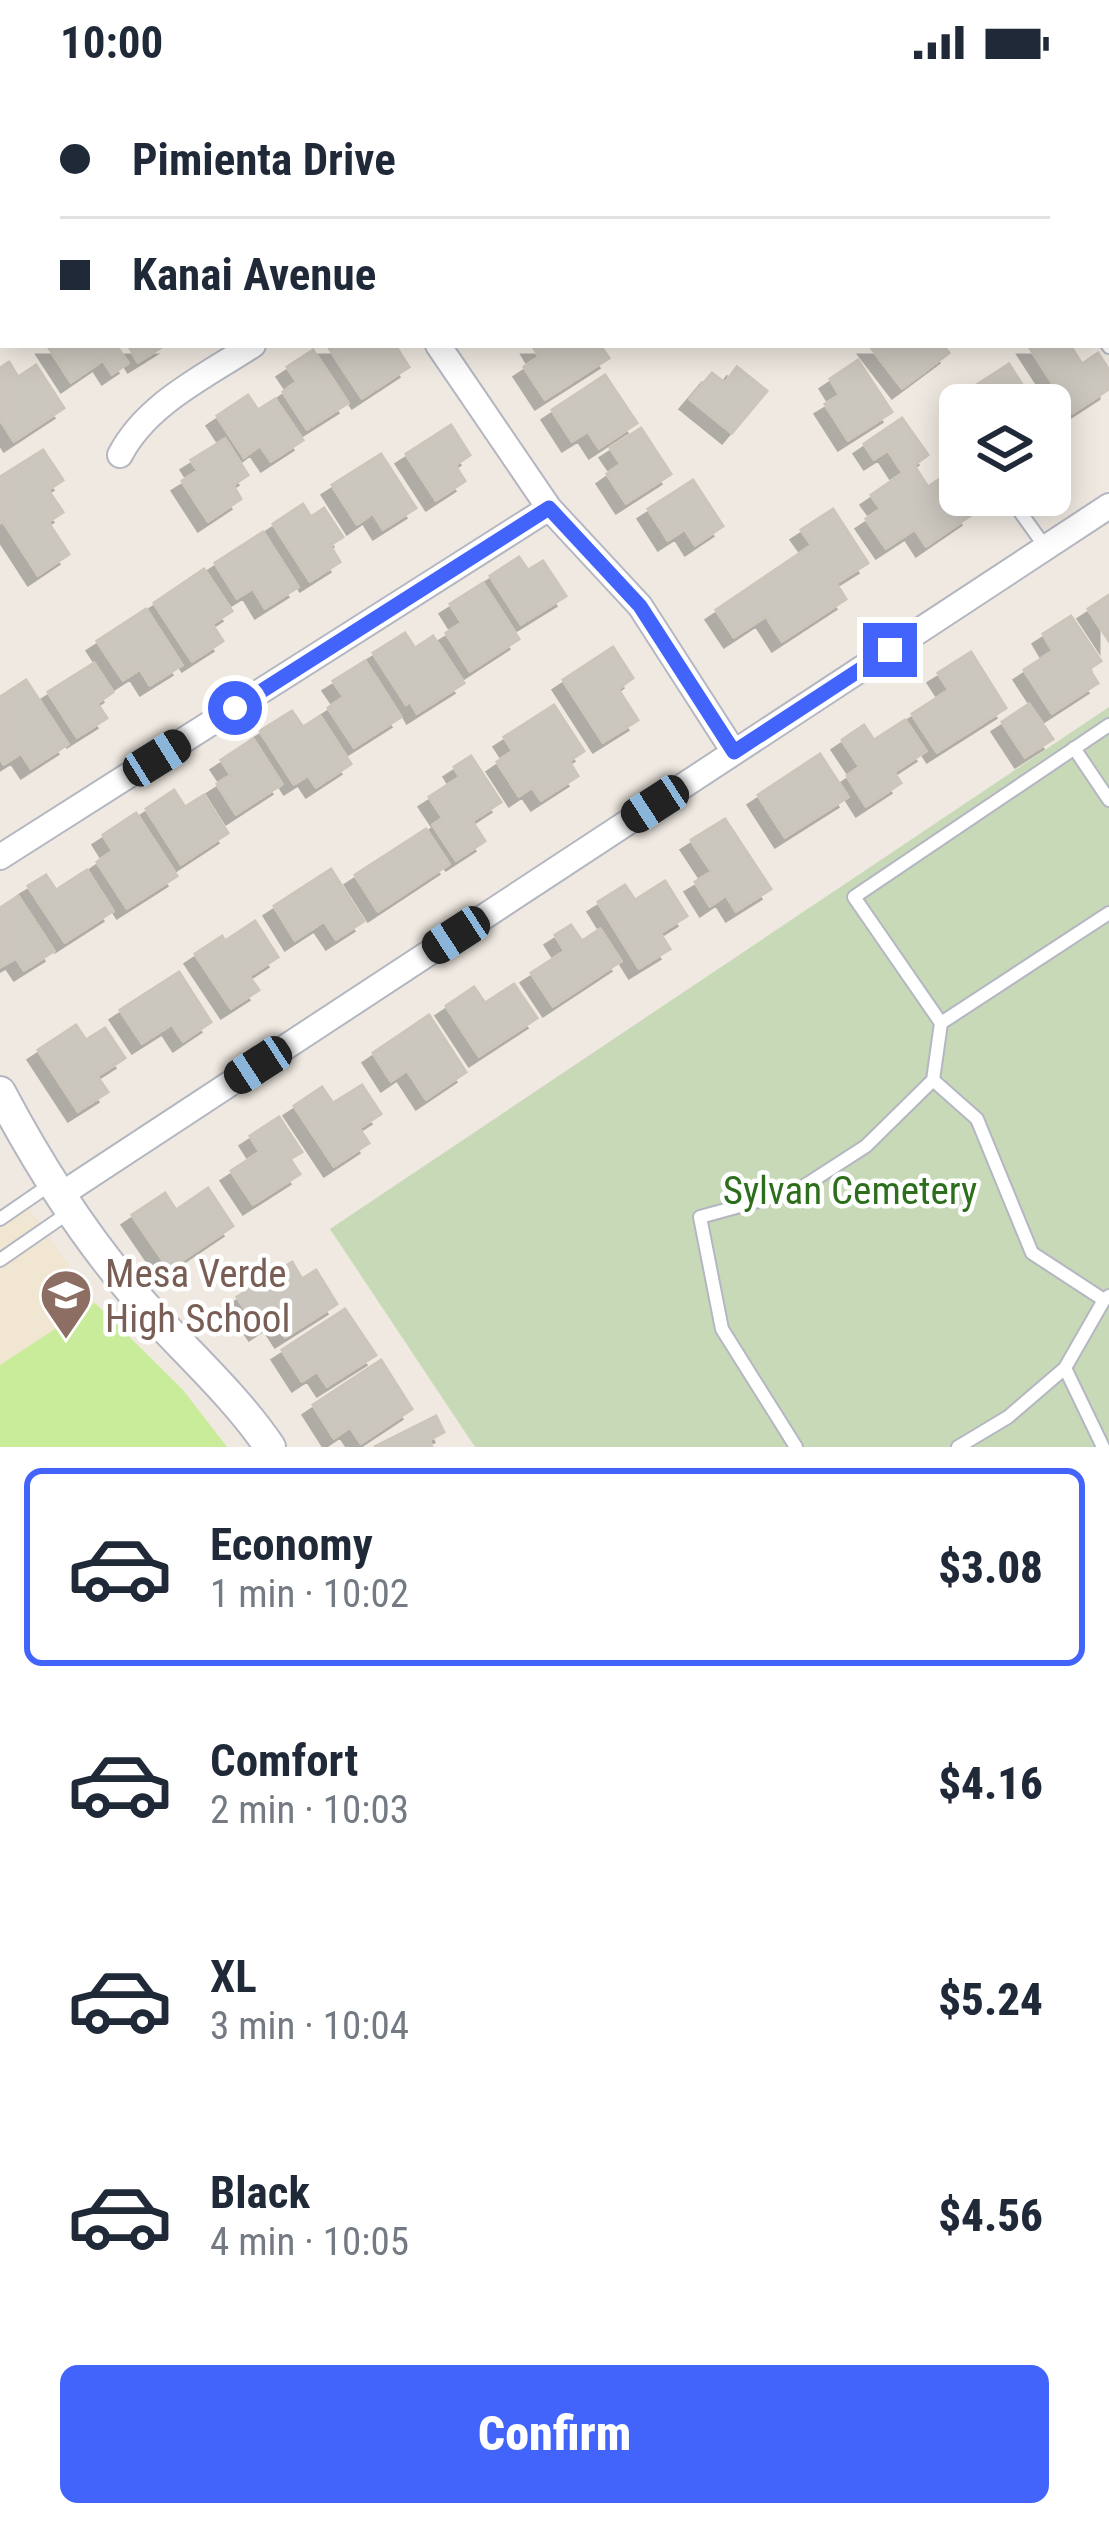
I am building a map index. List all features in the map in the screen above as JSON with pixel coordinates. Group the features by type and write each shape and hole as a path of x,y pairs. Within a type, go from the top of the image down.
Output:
{"street":[{"path":"120,455 129,438 157,409 248,348"},
{"path":"440,348 549,508 640,606 734,752"},
{"path":"60,1197 1109,506"},
{"path":"0,857 549,508"},
{"path":"0,1092 60,1197 136,1295 224,1389 270,1447"}],"lane":[{"path":"1023,516 1046,549"},
{"path":"796,1447 722,1329 700,1217 798,1190 866,1147 933,1080 941,1023 854,897 1109,725"},
{"path":"1074,748 1109,800"},
{"path":"941,1023 1109,913"},
{"path":"933,1080 977,1119 1032,1253 1107,1298 1065,1368 1008,1417 958,1447"},
{"path":"0,1219 60,1197"},
{"path":"0,1260 60,1197"},
{"path":"1065,1368 1103,1447"}],"shaded area":[{"name":"Mesa Verde High School","path":"22,1198 95,1303 171,1378 228,1447 0,1447 0,1213"}],"green space":[{"name":"Sylvan Cemetery","path":"1109,707 1109,1447 475,1447 330,1229"},
{"name":"Mesa Verde High School","path":"95,1303 183,1390 227,1447 0,1447 0,1365"}],"building":[{"path":"49,348 118,348 128,363 112,374 103,360 71,382"},
{"path":"130,348 160,348 138,362"},
{"path":"329,348 397,348 409,367 362,398"},
{"path":"534,348 602,348 609,358 545,399 524,367 539,357"},
{"path":"871,348 945,348 949,353 902,388"},
{"path":"1030,348 1072,348 1082,364 1098,353 1109,370 1109,389 1072,413 1071,384 1053,384"},
{"path":"313,350 348,403 307,429 283,392 297,382 287,367"},
{"path":"858,360 892,412 848,440 825,404 840,395 830,379"},
{"path":"9,362 18,377 36,365 64,408 14,441 0,419 0,368"},
{"path":"1009,364 1022,384 978,384"},
{"path":"737,367 767,391 732,433 690,399 712,373 725,383"},
{"path":"605,375 637,423 599,448 588,431 572,441 552,410"},
{"path":"248,395 258,410 275,399 303,440 271,461 260,445 244,457 217,416"},
{"path":"902,418 928,455 914,465 928,487 939,479 939,516 970,516 926,546 915,529 886,548 866,519 881,509 871,495 903,473 888,450 874,459 864,444"},
{"path":"451,425 470,455 455,465 465,481 436,500 406,454"},
{"path":"641,428 671,474 626,503 607,474 621,464 610,448"},
{"path":"225,439 248,475 233,485 241,499 208,521 182,481 198,471 191,460"},
{"path":"43,450 63,480 48,490 63,512 48,522 69,554 38,575 3,521 0,523 0,477"},
{"path":"381,454 416,508 383,529 373,513 357,524 332,485"},
{"path":"693,480 723,526 695,545 685,529 668,540 648,509"},
{"path":"303,504 311,517 324,508 343,537 330,545 340,562 310,581 273,524"},
{"path":"833,509 868,563 836,583 846,599 782,641 766,616 734,637 716,610 812,545 801,530"},
{"path":"263,532 298,587 265,608 253,588 237,598 215,563"},
{"path":"519,557 528,570 543,561 566,596 521,624 490,576"},
{"path":"204,569 232,611 212,624 223,641 192,661 154,603"},
{"path":"483,583 519,639 470,671 446,633 462,623 450,604"},
{"path":"1109,595 1109,641 1088,609"},
{"path":"146,609 182,665 150,685 140,669 123,680 97,641"},
{"path":"1071,616 1101,661 1089,669 1098,683 1052,713 1024,670 1053,651 1043,634"},
{"path":"405,633 415,648 433,636 464,683 417,713 373,653"},
{"path":"613,647 633,678 618,689 638,720 603,742 563,680"},
{"path":"971,652 1006,708 937,752 912,714 949,690 938,673"},
{"path":"365,661 401,717 354,747 328,708 344,697 333,681"},
{"path":"94,663 113,692 97,703 107,718 77,737 48,692"},
{"path":"26,680 68,744 31,768 21,753 4,764 0,758 0,697"},
{"path":"1029,704 1053,739 1025,757 1002,722"},
{"path":"554,705 584,751 569,761 578,776 541,800 532,787 519,796 497,762 513,751 504,737"},
{"path":"292,711 303,727 320,716 351,764 316,787 308,775 294,784 260,731"},
{"path":"905,720 926,751 894,772 901,783 866,806 847,776 860,767 842,740 864,725 874,740"},
{"path":"253,739 282,784 236,814 217,784 231,775 221,760"},
{"path":"820,754 848,797 785,837 758,795"},
{"path":"471,756 501,802 472,821 485,841 456,860 433,825 443,818 429,797 460,777 454,767"},
{"path":"174,790 185,807 204,795 228,833 181,864 146,809"},
{"path":"136,813 177,876 127,908 97,862 113,851 103,835"},
{"path":"725,819 771,889 736,911 726,895 710,906 695,882 712,872 691,840"},
{"path":"426,829 449,864 378,911 355,875"},
{"path":"331,869 364,921 336,939 324,921 295,940 274,906"},
{"path":"87,870 113,911 65,942 28,886 46,875 56,890"},
{"path":"665,881 687,916 660,933 670,949 639,968 598,902 625,885 635,900"},
{"path":"18,896 54,951 24,970 16,958 0,967 0,908"},
{"path":"255,921 278,957 249,976 259,990 231,1008 195,954"},
{"path":"571,925 582,941 600,929 621,961 553,1006 531,973 565,951 555,935"},
{"path":"179,972 211,1022 183,1041 172,1024 142,1043 120,1010"},
{"path":"514,984 537,1018 479,1056 446,1006 474,987 485,1003"},
{"path":"429,1015 466,1072 426,1099 407,1070 391,1081 373,1053"},
{"path":"76,1025 86,1040 105,1028 125,1058 97,1076 108,1092 78,1111 38,1050"},
{"path":"362,1085 381,1114 359,1128 369,1143 334,1166 294,1106 322,1087 333,1103"},
{"path":"279,1117 302,1152 290,1159 300,1174 253,1204 231,1171 260,1152 250,1136"},
{"path":"208,1188 233,1226 169,1269 132,1215 165,1193 176,1210"},
{"path":"292,1262 302,1279 316,1270 337,1304 285,1337 274,1320 259,1330 237,1297"},
{"path":"345,1309 376,1355 327,1386 317,1371 302,1381 282,1350"},
{"path":"381,1360 412,1409 361,1443 350,1427 334,1438 313,1405"},
{"path":"436,1416 444,1432 429,1440 432,1447 374,1447"}],"place":[{"name":"Mesa Verde High School","path":"66,1341"}],"route":[{"path":"235,708 549,508 640,606 734,752 890,650"}]}
